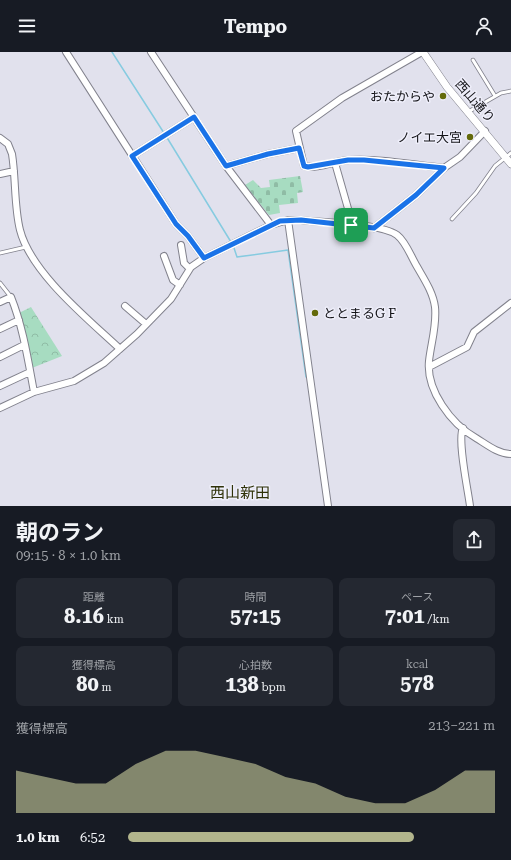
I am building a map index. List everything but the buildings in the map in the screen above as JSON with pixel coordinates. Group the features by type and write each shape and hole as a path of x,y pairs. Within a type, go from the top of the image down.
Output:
{"street":[{"path":"66,52 176,224 188,236 204,258"},
{"path":"151,52 226,166 271,225"},
{"path":"423,52 342,98 296,131 299,148 304,166 335,163 348,160 364,160 444,168"},
{"name":"西山通り","path":"423,52 440,78 468,112 509,155 511,164"},
{"path":"132,156 194,117"},
{"path":"374,228 416,195 444,168 460,157 485,131"},
{"path":"0,138 8,144 10,149 20,226 26,247 58,289 120,349"},
{"path":"226,166 268,154 299,148"},
{"path":"335,163 349,212 351,225"},
{"path":"0,174 14,171"},
{"path":"288,220 328,506"},
{"path":"0,408 34,392 69,383 104,363 174,296 189,268 204,258 271,225 288,220 351,225 392,232 402,240 434,299 436,317 429,367 430,382 439,402 472,436 500,452 511,454"},
{"path":"181,246 184,263 189,268"},
{"path":"164,256 173,280 180,284"},
{"path":"0,302 11,297 19,320 34,392"},
{"path":"429,367 466,347 474,332 511,303"},
{"path":"125,306 146,324"},
{"path":"0,328 19,320"},
{"path":"0,357 24,346"},
{"path":"0,386 30,372"},
{"path":"463,428 460,432 461,444 470,506"}],"lane":[{"path":"473,60 495,96"},
{"path":"468,112 495,96 511,91"},
{"path":"452,219 476,193 490,172 509,155"},
{"path":"0,253 26,247"},
{"path":"0,283 11,297"}],"green space":[{"path":"300,176 303,192 297,193 298,203 279,205 280,213 269,215 245,185 253,180 261,188 270,187 269,180"},
{"path":"31,307 62,356 32,368 19,313"}],"waterway":[{"path":"112,52 164,133"},
{"path":"166,136 231,242"},
{"path":"233,245 237,257 288,250 306,377"}],"place":[{"name":"おたからや","path":"443,96"},
{"name":"ノイエ大宮","path":"470,137"},
{"name":"ととまるG F","path":"315,313"}],"district":[{"name":"西山新田","path":"240,493"}],"route":[{"path":"194,117 226,166 241,163 268,154 299,148 304,166 308,167 348,160 364,160 444,168 416,195 374,228 351,225 295,220 280,221 204,258 188,236 176,224 132,156 194,117"}]}
